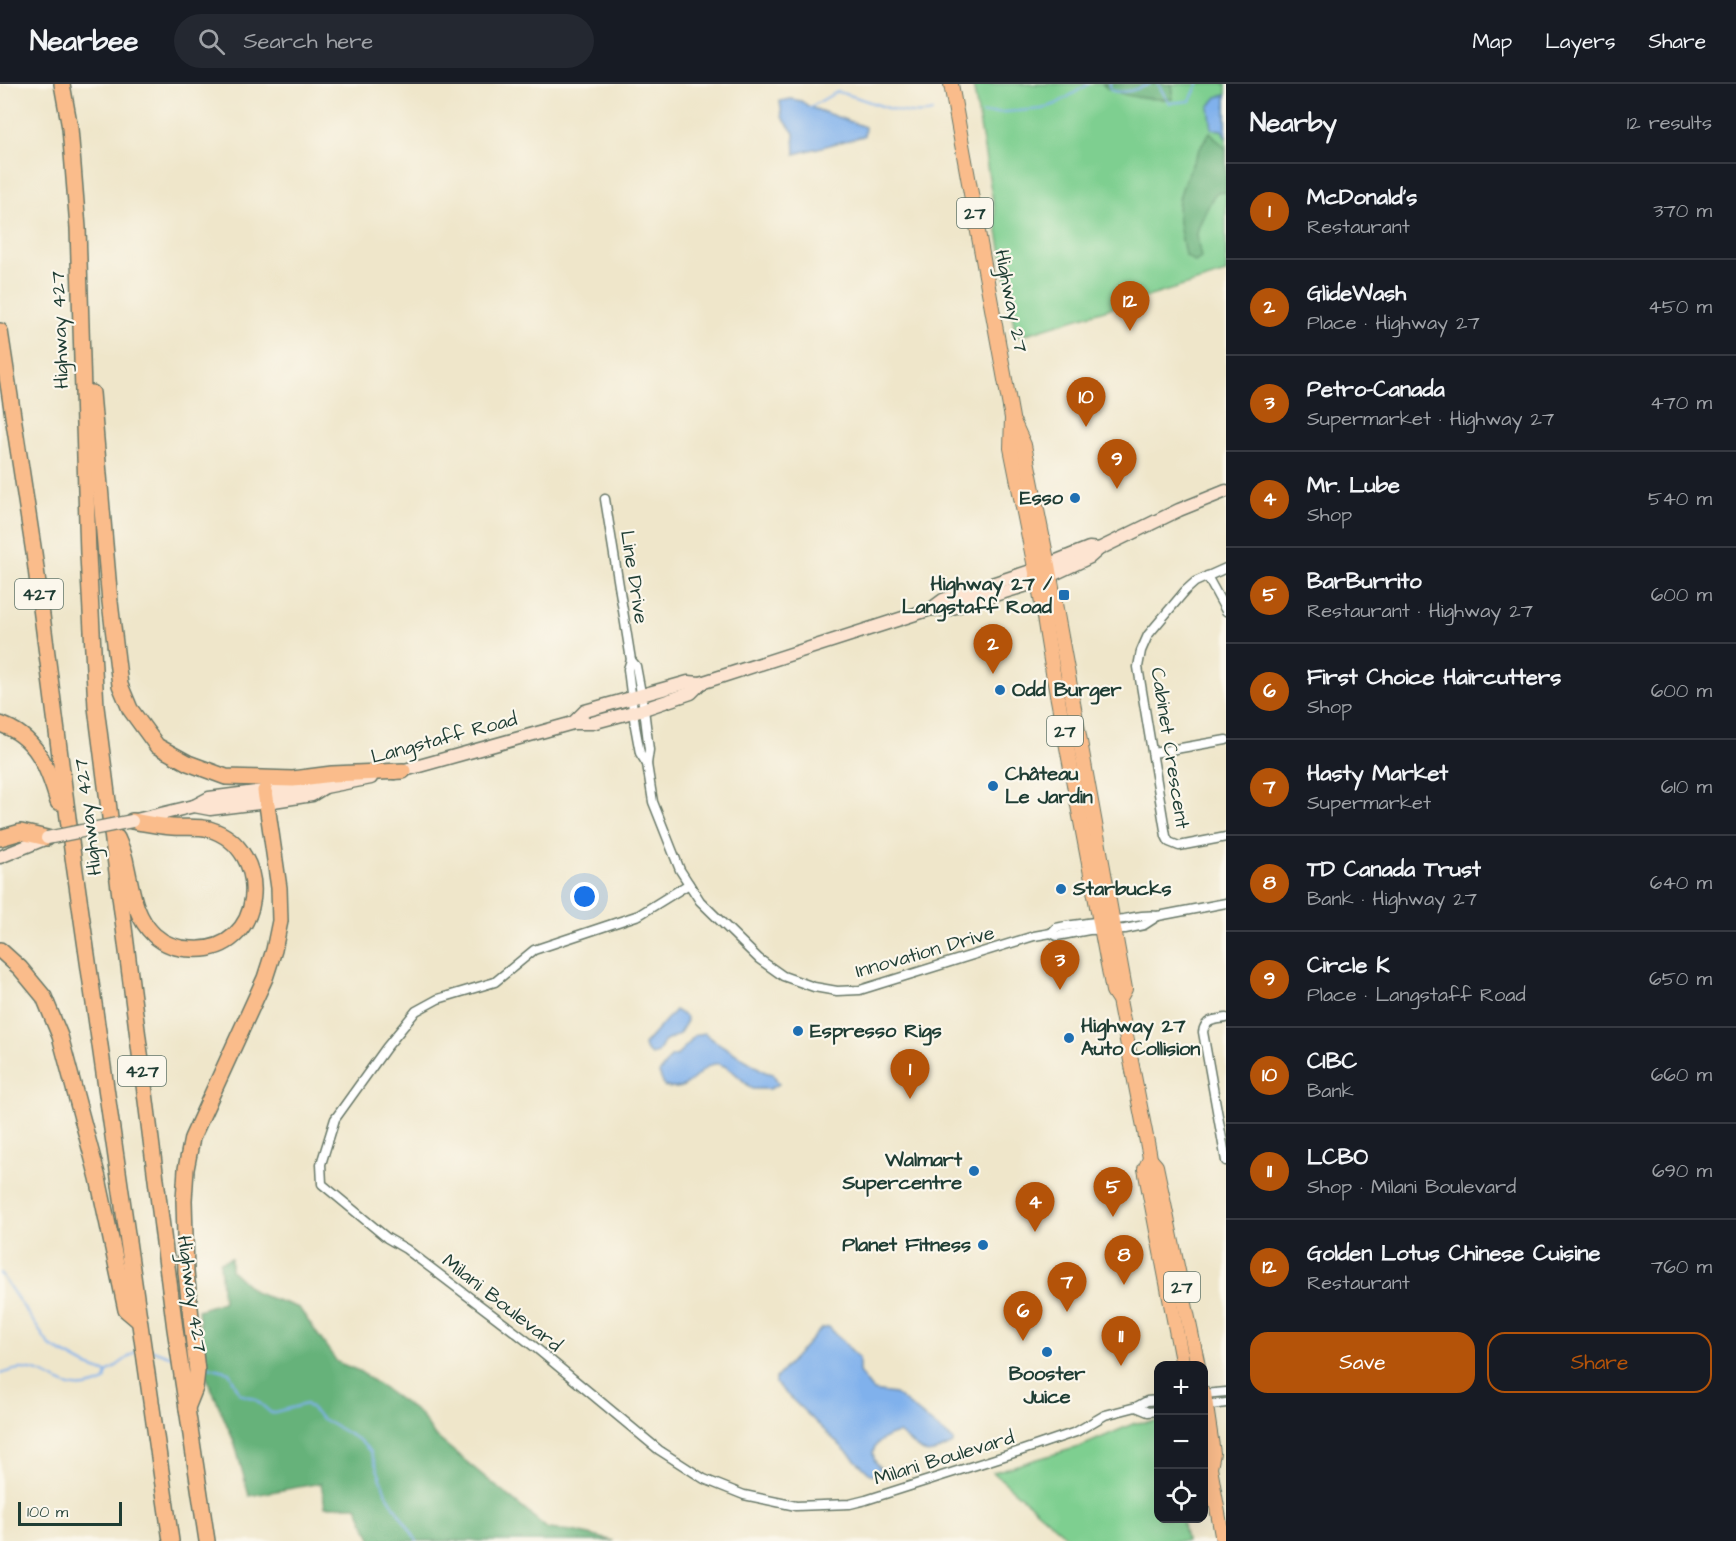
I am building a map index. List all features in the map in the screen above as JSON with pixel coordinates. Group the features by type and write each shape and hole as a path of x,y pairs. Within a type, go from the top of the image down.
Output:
{"highway":[{"name":"Highway 427","path":"62,84 70,128 78,228 91,630 96,707 175,1329 189,1379 187,1408 207,1541"},
{"path":"78,228 110,602 120,685 130,709 157,746 188,763 226,777 293,779 332,774 403,771"},
{"name":"Highway 427","path":"0,332 34,553 73,857 171,1541"},
{"path":"0,724 16,729 40,753 53,782 73,857"},
{"path":"189,1379 192,1327 186,1272 184,1200 186,1169 192,1138 265,978 274,950 280,921 279,888 266,796"},
{"path":"108,813 126,861 132,894 139,915 155,936 177,948 204,950 224,943 239,931 251,911 253,885 248,860 232,841 208,829 169,827 132,821"},
{"path":"0,838 21,832 47,838"},
{"path":"0,950 20,968 44,997 60,1036 98,1178 126,1310 139,1321"}],"main road":[{"name":"Highway 27","path":"951,84 1012,418 1011,448 1042,573 1107,925 1113,991 1119,1000 1150,1159 1156,1166 1197,1361"},
{"name":"Langstaff Road","path":"573,723 585,711 688,682 701,683 931,609 943,600 1042,573 1090,557 1099,549 1179,510 1226,491"},
{"name":"Langstaff Road","path":"0,857 47,838 194,806 210,809 266,796 312,795 325,787 403,771 573,723 592,723 639,710 692,693 701,683"},
{"name":"Highway 27","path":"1150,1159 1145,1169 1182,1361"},
{"path":"1208,1423 1213,1453 1208,1463"},
{"path":"1208,1469 1222,1541"}],"street":[{"name":"Line Drive","path":"605,499 631,660 636,666 637,696"},
{"name":"Cabinet Crescent","path":"1226,568 1207,576 1185,591 1148,635 1141,651 1139,677 1166,837 1169,842 1179,846 1226,837"},
{"path":"1207,576 1226,611"},
{"name":"Innovation Drive","path":"637,696 640,753 647,764 653,802 680,870 700,901 759,959 783,976 814,987 837,991 860,990 1051,933 1056,927 1144,925 1158,916 1226,903"},
{"path":"1153,753 1226,740"},
{"name":"Milani Boulevard","path":"689,884 639,915 534,950 495,982 438,999 416,1011 386,1048 335,1119 321,1164 322,1184 387,1238 406,1249 536,1348 659,1450 704,1479 744,1496 796,1506 850,1504 1032,1448 1076,1432 1105,1415 1154,1400"},
{"path":"1226,1018 1210,1020 1204,1026 1203,1032 1226,1161"},
{"path":"1208,1398 1226,1392"},
{"path":"1208,1400 1226,1403"},
{"name":"Milani Boulevard","path":"1136,1407 1148,1412 1154,1411"}],"green space":[{"path":"973,84 1226,84 1226,273 1016,337"},
{"path":"1102,84 1172,84 1172,99 1125,95"},
{"path":"1210,132 1226,149 1226,192 1216,193 1202,219 1197,233 1201,258 1195,262 1185,255 1178,207 1192,165"},
{"path":"231,1258 231,1270 256,1293 299,1308 337,1362 359,1371 421,1415 434,1435 548,1529 573,1531 614,1541 372,1541 357,1506 325,1506 321,1483 249,1496 235,1444 205,1373 198,1310 223,1302 220,1262"},
{"path":"1154,1421 1154,1523 1183,1523 1186,1541 1072,1541 993,1472 1082,1446 1135,1423"}],"water":[{"path":"1226,95 1226,138 1222,130 1212,129 1209,107 1217,97"},
{"path":"791,99 865,127 864,136 795,154 794,133 782,117 780,101"},
{"path":"675,1010 685,1016 687,1021 679,1034 664,1042 658,1053 651,1055 644,1045"},
{"path":"705,1033 765,1072 773,1074 779,1084 770,1089 752,1089 730,1069 715,1064 708,1066 682,1087 664,1086 659,1073 671,1057 678,1055 695,1035"},
{"path":"829,1327 859,1358 859,1372 873,1391 895,1394 953,1440 953,1444 929,1453 919,1449 899,1433 890,1436 874,1448 875,1462 882,1471 878,1475 870,1474 776,1384 776,1378 821,1329"}],"waterway":[{"path":"982,114 1042,109 1056,104 1089,84"},
{"path":"1110,84 1110,90 1120,92 1150,84"},
{"path":"1158,84 1169,103 1190,101 1198,84"},
{"path":"810,107 837,92 908,113 932,112"},
{"path":"0,1273 50,1346 87,1366 107,1373"},
{"path":"150,1349 172,1357"},
{"path":"107,1373 138,1350"},
{"path":"201,1365 229,1372 240,1394 255,1399 271,1413 306,1404 321,1418 359,1440 371,1452 386,1493 417,1541"},
{"path":"0,1374 23,1369 44,1374 70,1386 80,1387 105,1381 107,1373"}],"place":[{"name":"Golden Lotus Chinese Cuisine","path":"1130,331"},
{"name":"CIBC","path":"1086,427"},
{"name":"Circle K","path":"1117,489"},
{"name":"Esso","path":"1075,498"},
{"name":"Highway 27 / Langstaff Road","path":"1064,595"},
{"name":"GlideWash","path":"993,674"},
{"name":"Odd Burger","path":"1000,690"},
{"name":"Château Le Jardin","path":"993,786"},
{"name":"Starbucks","path":"1061,889"},
{"name":"Petro-Canada","path":"1060,990"},
{"name":"Espresso Rigs","path":"798,1031"},
{"name":"Highway 27 Auto Collision","path":"1069,1038"},
{"name":"McDonald's","path":"910,1099"},
{"name":"Walmart Supercentre","path":"974,1171"},
{"name":"BarBurrito","path":"1113,1217"},
{"name":"Mr. Lube","path":"1035,1232"},
{"name":"Planet Fitness","path":"983,1245"},
{"name":"TD Canada Trust","path":"1124,1285"},
{"name":"Hasty Market","path":"1067,1312"},
{"name":"First Choice Haircutters","path":"1023,1341"},
{"name":"Booster Juice","path":"1047,1352"},
{"name":"LCBO","path":"1121,1366"}]}
